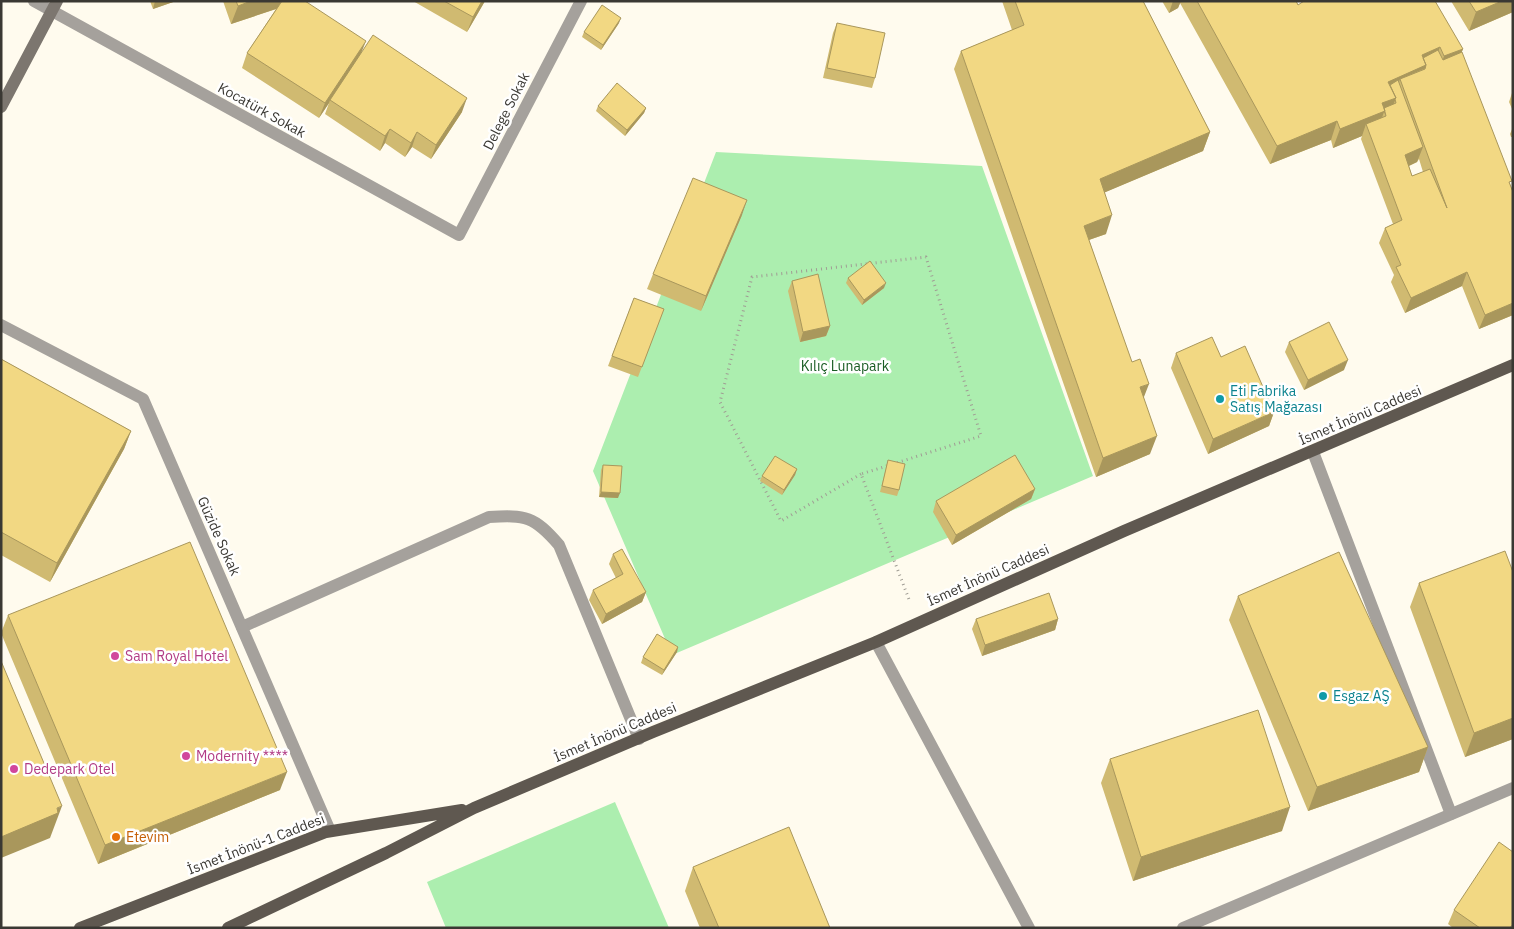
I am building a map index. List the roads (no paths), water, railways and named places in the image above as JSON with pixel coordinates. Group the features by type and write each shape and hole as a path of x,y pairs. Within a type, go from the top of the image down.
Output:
{"main road":[{"path":"1,108 54,6"},
{"name":"İsmet İnönü Caddesi","path":"474,808 876,642 1124,531 1313,452 1513,365"},
{"path":"228,928 386,853 474,808"},
{"name":"İsmet İnönü-1 Caddesi","path":"80,928 330,831 474,808"}],"street":[{"name":"Kocatürk Sokak","path":"34,1 54,6 459,235"},
{"name":"Delege Sokak","path":"459,235 581,1"},
{"name":"Güzide Sokak","path":"1,325 143,399 330,831"},
{"path":"1313,452 1450,814"},
{"path":"242,627 489,517 515,516 541,524 559,545 639,739"},
{"path":"876,642 1029,928"},
{"path":"1183,928 1513,788"}],"place":[{"name":"Eti Fabrika Satış Mağazası","path":"1220,399"},
{"name":"Sam Royal Hotel","path":"115,656"},
{"name":"Esgaz AŞ","path":"1323,696"},
{"name":"Modernity ****","path":"186,756"},
{"name":"Dedepark Otel","path":"14,769"},
{"name":"Etevim","path":"116,837"}],"park label":[{"name":"Kılıç Lunapark","path":"845,366"}]}
